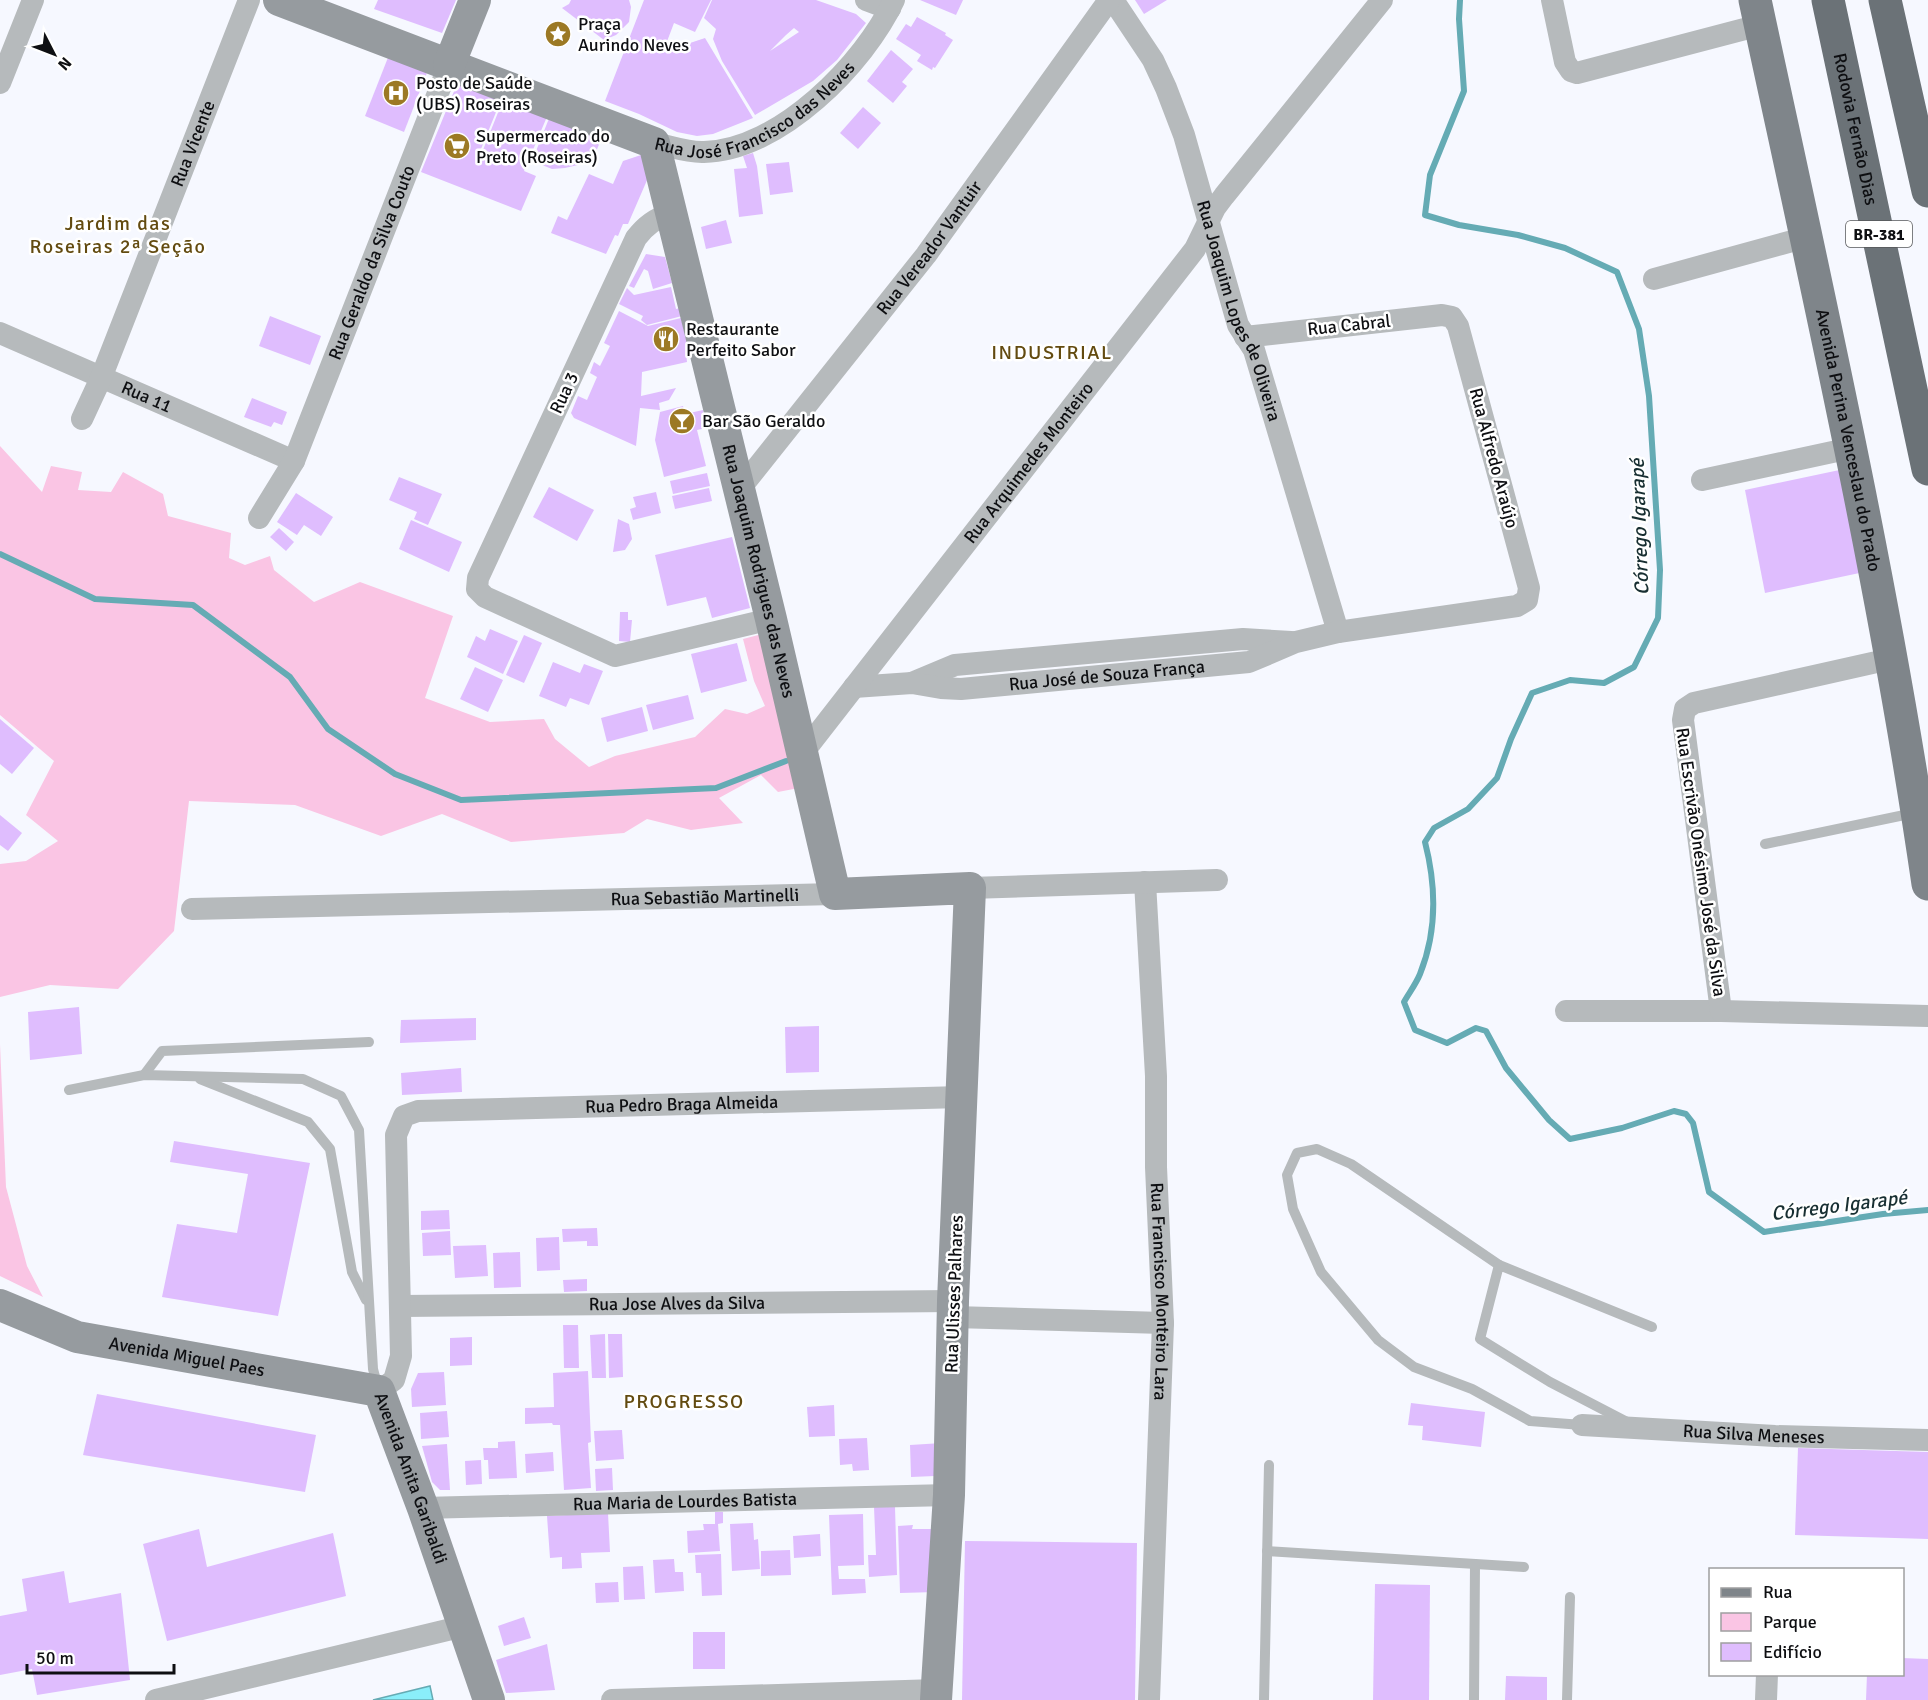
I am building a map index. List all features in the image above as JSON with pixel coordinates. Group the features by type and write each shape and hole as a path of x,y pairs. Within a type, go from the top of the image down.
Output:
{"highway":[{"name":"Rodovia Fernão Dias","path":"1828,0 1928,469"},
{"path":"1885,0 1928,191"}],"main road":[{"name":"Avenida Perina Venceslau do Prado","path":"1757,12 1851,448 1918,813 1928,884"}],"street":[{"path":"0,83 33,0"},
{"name":"Rua Vicente","path":"82,419 101,378 249,0"},
{"name":"Rua José Francisco das Neves","path":"279,0 654,143 703,153 730,148 764,135 796,116 828,89 864,48 892,5"},
{"name":"Rua Geraldo da Silva Couto","path":"259,518 294,461 475,0"},
{"path":"866,0 892,5"},
{"name":"Rua Joaquim Lopes de Oliveira","path":"1111,0 1153,60 1184,135 1238,325 1254,350 1338,632"},
{"name":"Rua Vereador Vantuir","path":"739,490 926,255 1111,0"},
{"name":"Rua Arquimedes Monteiro","path":"802,754 1195,249 1224,196 1382,0"},
{"path":"1552,0 1565,62 1571,71 1582,73 1757,12"},
{"name":"Rua Joaquim Rodrigues das Neves","path":"654,143 771,620 835,894"},
{"name":"Rua 3","path":"671,213 645,226 636,238 478,578 477,589 485,597 615,656 771,620"},
{"path":"1654,279 1807,237"},
{"name":"Rua Cabral","path":"1245,337 1442,315 1452,317"},
{"name":"Rua Alfredo Araújo","path":"1452,317 1458,326 1526,577 1529,594 1527,600"},
{"name":"Rua 11","path":"0,333 294,461"},
{"path":"1702,480 1851,448"},
{"name":"Rua José de Souza França","path":"854,687 912,683 955,665 1243,639 1296,642 1338,632 1517,606 1527,600"},
{"name":"Rua Escrivão Onésimo José da Silva","path":"1721,1011 1683,720 1685,709 1694,703 1890,659"},
{"name":"Rua Sebastião Martinelli","path":"192,909 835,894 1217,879"},
{"name":"Rua Francisco Monteiro Lara","path":"1145,882 1156,1076 1156,1167 1162,1323 1149,1700"},
{"name":"Rua Ulisses Palhares","path":"936,1695 950,1495 953,1309 970,888"},
{"path":"1566,1011 1721,1011 1928,1016"},
{"name":"Rua Pedro Braga Almeida","path":"404,1116 418,1111 962,1097"},
{"name":"Avenida Anita Garibaldi","path":"404,1116 396,1135 401,1356 394,1380 379,1391 423,1508 489,1700"},
{"name":"Avenida Miguel Paes","path":"0,1305 77,1337 379,1391"},
{"name":"Rua Jose Alves da Silva","path":"401,1306 953,1309 1162,1323"},
{"name":"Rua Silva Meneses","path":"1582,1425 1775,1436 1928,1440"},
{"name":"Rua Maria de Lourdes Batista","path":"423,1508 950,1495"},
{"path":"156,1700 464,1626"},
{"path":"1766,1700 1767,1676"},
{"path":"612,1700 936,1695"}],"lane":[{"path":"1765,844 1918,813"},
{"path":"144,1075 162,1051 369,1042"},
{"path":"69,1090 144,1075 192,1076 303,1079 341,1096 359,1130 373,1369 379,1391"},
{"path":"192,1076 308,1122 330,1149 351,1272 369,1306"},
{"path":"1582,1425 1530,1421 1472,1389 1414,1367 1378,1340 1321,1272 1293,1209 1287,1175 1297,1153 1317,1149 1350,1164 1499,1265 1652,1327"},
{"path":"1499,1265 1480,1339 1550,1383 1641,1429"},
{"path":"1264,1700 1269,1465"},
{"path":"1267,1551 1524,1567"},
{"path":"1474,1700 1475,1564"},
{"path":"1567,1700 1570,1597"}],"green space":[{"path":"0,446 42,492 51,466 82,472 78,490 111,492 123,472 163,494 168,516 231,533 229,558 245,565 270,556 274,570 314,602 360,582 453,616 425,698 490,722 544,719 555,739 589,767 615,756 695,737 725,709 747,714 765,706 754,681 743,639 766,633 804,787 778,792 761,775 719,798 743,823 691,830 647,819 624,833 511,842 442,814 381,836 295,805 189,801 174,931 118,989 50,985 0,997 0,864 26,861 58,841 26,815 54,761 0,715"},
{"path":"0,1044 6,1187 27,1266 43,1297 0,1276"}],"water":[{"path":"430,1686 433,1700 373,1700"}],"building":[{"path":"378,0 456,0 442,33 374,9"},
{"path":"571,0 629,0 631,7 629,22 616,35 604,40 562,8"},
{"path":"644,0 711,0 695,32 674,23 663,52 705,38 753,118 713,134 697,136 677,132 605,101"},
{"path":"712,0 816,0 856,14 866,23 837,60 813,81 755,115 722,61 713,39 716,29 704,18","holes":["794,28 799,32 770,51"]},
{"path":"920,0 963,0 956,15"},
{"path":"1135,0 1167,0 1144,14"},
{"path":"917,17 946,33 945,35 953,40 932,70 917,61 921,55 896,39 906,24 911,27"},
{"path":"891,50 913,69 902,82 907,86 893,103 867,81"},
{"name":"Posto de Saúde (UBS) Roseiras","path":"389,55 428,70 404,132 365,116"},
{"name":"Supermercado do Preto (Roseiras)","path":"457,84 503,95 479,154 481,155 505,95 549,112 524,171 536,176 521,211 421,172"},
{"path":"863,107 881,123 858,149 840,133"},
{"path":"550,116 603,135 595,154 578,165 565,168 552,169 532,161"},
{"path":"753,153 757,166 763,214 739,217 734,169 747,168 743,156"},
{"path":"641,155 651,171 628,224 623,224 606,254 551,233 558,216 567,220 589,174 613,184 623,161"},
{"path":"789,162 793,192 770,195 766,164"},
{"path":"726,220 732,243 706,249 701,227"},
{"path":"646,254 665,257 672,283 653,289 648,271 644,269 634,288 629,286"},
{"path":"671,287 676,309 680,308 682,316 647,325 641,320 643,316 619,304 627,288 634,295"},
{"path":"619,311 648,326 681,318 689,352 686,353 687,362 642,372 641,396 676,388 669,400 659,403 660,410 640,408 636,446 574,418 571,413 578,396 587,400 597,377 590,373 594,362 600,366 610,346 604,343"},
{"path":"270,316 321,336 310,365 259,346"},
{"path":"252,398 287,412 282,425 274,422 271,427 244,417"},
{"path":"683,406 685,414 703,410 707,428 697,430 706,466 664,477 655,440 660,412"},
{"path":"1849,468 1869,571 1765,593 1745,490"},
{"path":"707,473 710,486 673,494 670,481"},
{"path":"399,477 442,494 428,525 414,519 417,512 389,500"},
{"path":"549,487 594,510 577,541 533,517"},
{"path":"709,488 712,501 675,509 672,496"},
{"path":"656,492 661,513 633,520 630,509 636,507 633,497"},
{"path":"296,493 333,517 321,536 304,525 297,535 277,522"},
{"path":"618,519 629,524 632,539 625,550 613,552"},
{"path":"411,520 462,542 449,572 399,549"},
{"path":"279,528 294,542 286,551 270,537"},
{"path":"732,537 750,608 712,618 706,597 667,606 655,555"},
{"path":"620,612 628,612 628,620 632,620 630,642 619,641"},
{"path":"490,629 518,641 503,674 467,657 476,636 485,641"},
{"path":"524,635 542,643 524,683 506,675"},
{"path":"737,643 747,681 701,693 691,654"},
{"path":"553,662 580,673 584,664 603,671 589,705 570,698 566,707 539,696"},
{"path":"475,667 503,680 488,712 460,699"},
{"path":"688,695 694,719 653,730 646,705"},
{"path":"642,707 648,731 607,742 601,718"},
{"path":"0,719 34,748 12,774 0,764"},
{"path":"0,815 22,833 8,851 0,845"},
{"path":"79,1007 82,1054 30,1060 28,1012"},
{"path":"476,1018 476,1040 400,1043 401,1020"},
{"path":"819,1026 819,1072 786,1073 785,1027"},
{"path":"461,1068 462,1092 402,1095 401,1073"},
{"path":"174,1141 310,1163 278,1316 162,1297 177,1224 237,1233 248,1174 170,1162"},
{"path":"449,1210 450,1229 421,1230 421,1211"},
{"path":"597,1228 598,1246 587,1246 587,1241 563,1242 562,1229"},
{"path":"450,1231 451,1255 423,1256 422,1233"},
{"path":"559,1237 560,1270 537,1271 536,1238"},
{"path":"486,1245 488,1276 455,1278 453,1246"},
{"path":"520,1252 521,1287 494,1288 493,1253"},
{"path":"587,1279 587,1291 564,1292 563,1280"},
{"path":"563,1325 578,1325 579,1368 564,1368"},
{"path":"605,1334 606,1378 592,1378 590,1335"},
{"path":"608,1334 622,1334 623,1377 609,1378"},
{"path":"472,1337 472,1365 450,1366 450,1338"},
{"path":"588,1371 591,1442 588,1443 591,1488 564,1490 560,1425 525,1424 525,1408 554,1407 553,1373"},
{"path":"444,1372 446,1405 412,1407 411,1389 418,1373"},
{"path":"97,1394 316,1435 305,1492 83,1455"},
{"path":"1411,1403 1485,1412 1481,1447 1422,1440 1423,1426 1408,1425"},
{"path":"834,1405 835,1436 809,1437 807,1407"},
{"path":"447,1411 449,1437 421,1439 420,1413"},
{"path":"622,1430 624,1459 596,1461 594,1431"},
{"path":"867,1438 869,1470 853,1471 852,1464 840,1465 839,1439"},
{"path":"515,1441 517,1478 489,1479 488,1460 484,1460 483,1448 498,1448 498,1442"},
{"path":"942,1443 935,1476 911,1477 910,1445"},
{"path":"447,1444 450,1490 440,1490 432,1482 422,1446"},
{"path":"1798,1448 1928,1452 1928,1539 1795,1535"},
{"path":"553,1452 554,1471 526,1473 525,1454"},
{"path":"481,1460 482,1484 466,1485 465,1461"},
{"path":"612,1468 613,1490 596,1491 595,1469"},
{"path":"874,1507 895,1507 897,1575 869,1577 868,1555 876,1555"},
{"path":"715,1512 723,1512 723,1523 718,1524 720,1551 688,1553 687,1531 704,1530 703,1524 715,1524"},
{"path":"608,1513 610,1552 581,1553 582,1568 562,1569 562,1557 550,1558 547,1516"},
{"path":"863,1514 864,1565 838,1566 839,1579 865,1579 866,1593 832,1595 829,1515"},
{"path":"753,1523 754,1540 758,1539 760,1569 732,1571 730,1524"},
{"path":"913,1525 912,1529 934,1529 936,1592 900,1593 898,1526"},
{"path":"199,1529 207,1567 333,1533 346,1596 167,1641 143,1544"},
{"path":"820,1534 821,1556 794,1558 793,1536"},
{"path":"965,1541 1137,1543 1135,1700 962,1700"},
{"path":"790,1550 791,1575 761,1576 761,1551"},
{"path":"721,1554 722,1595 702,1596 701,1573 696,1573 695,1555"},
{"path":"674,1559 675,1572 683,1572 684,1591 655,1593 653,1560"},
{"path":"643,1566 645,1599 624,1600 623,1567"},
{"path":"64,1571 69,1603 121,1593 130,1680 37,1695 32,1669 0,1675 0,1616 27,1611 22,1579"},
{"path":"618,1582 619,1602 596,1603 595,1583"},
{"path":"1375,1584 1430,1585 1429,1700 1373,1700"},
{"path":"524,1617 531,1638 504,1646 498,1626"},
{"path":"693,1632 725,1632 725,1669 693,1669"},
{"path":"547,1644 555,1690 506,1693 496,1660"},
{"path":"1904,1658 1928,1659 1928,1700 1866,1700 1867,1676 1904,1676"},
{"path":"1506,1676 1547,1677 1547,1700 1505,1700"}],"waterway":[{"name":"Córrego Igarapé","path":"1460,0 1459,19 1464,91 1430,175 1425,215 1459,225 1518,235 1565,248 1617,272 1639,329 1649,396 1660,570 1658,618 1634,667 1604,683 1570,680 1532,693 1511,739 1497,778 1468,809 1434,828 1425,842 1433,892 1430,942 1420,974 1404,1002 1415,1030 1447,1043 1476,1028 1486,1031 1506,1068 1549,1120 1570,1139 1622,1128 1674,1111 1686,1114 1693,1123 1709,1192 1764,1232 1883,1214 1928,1210"},
{"path":"0,554 95,599 193,605 290,677 328,729 395,774 461,800 716,788 786,761"}],"place":[{"name":"Praça Aurindo Neves","path":"558,34"},
{"name":"Posto de Saúde (UBS) Roseiras","path":"396,93"},
{"name":"Supermercado do Preto (Roseiras)","path":"457,146"},
{"name":"Restaurante Perfeito Sabor","path":"666,339"},
{"name":"Bar São Geraldo","path":"682,421"}],"district":[{"name":"Jardim das Roseiras 2ª Seção","path":"118,234"},
{"name":"INDUSTRIAL","path":"1052,352"},
{"name":"PROGRESSO","path":"684,1401"}]}
